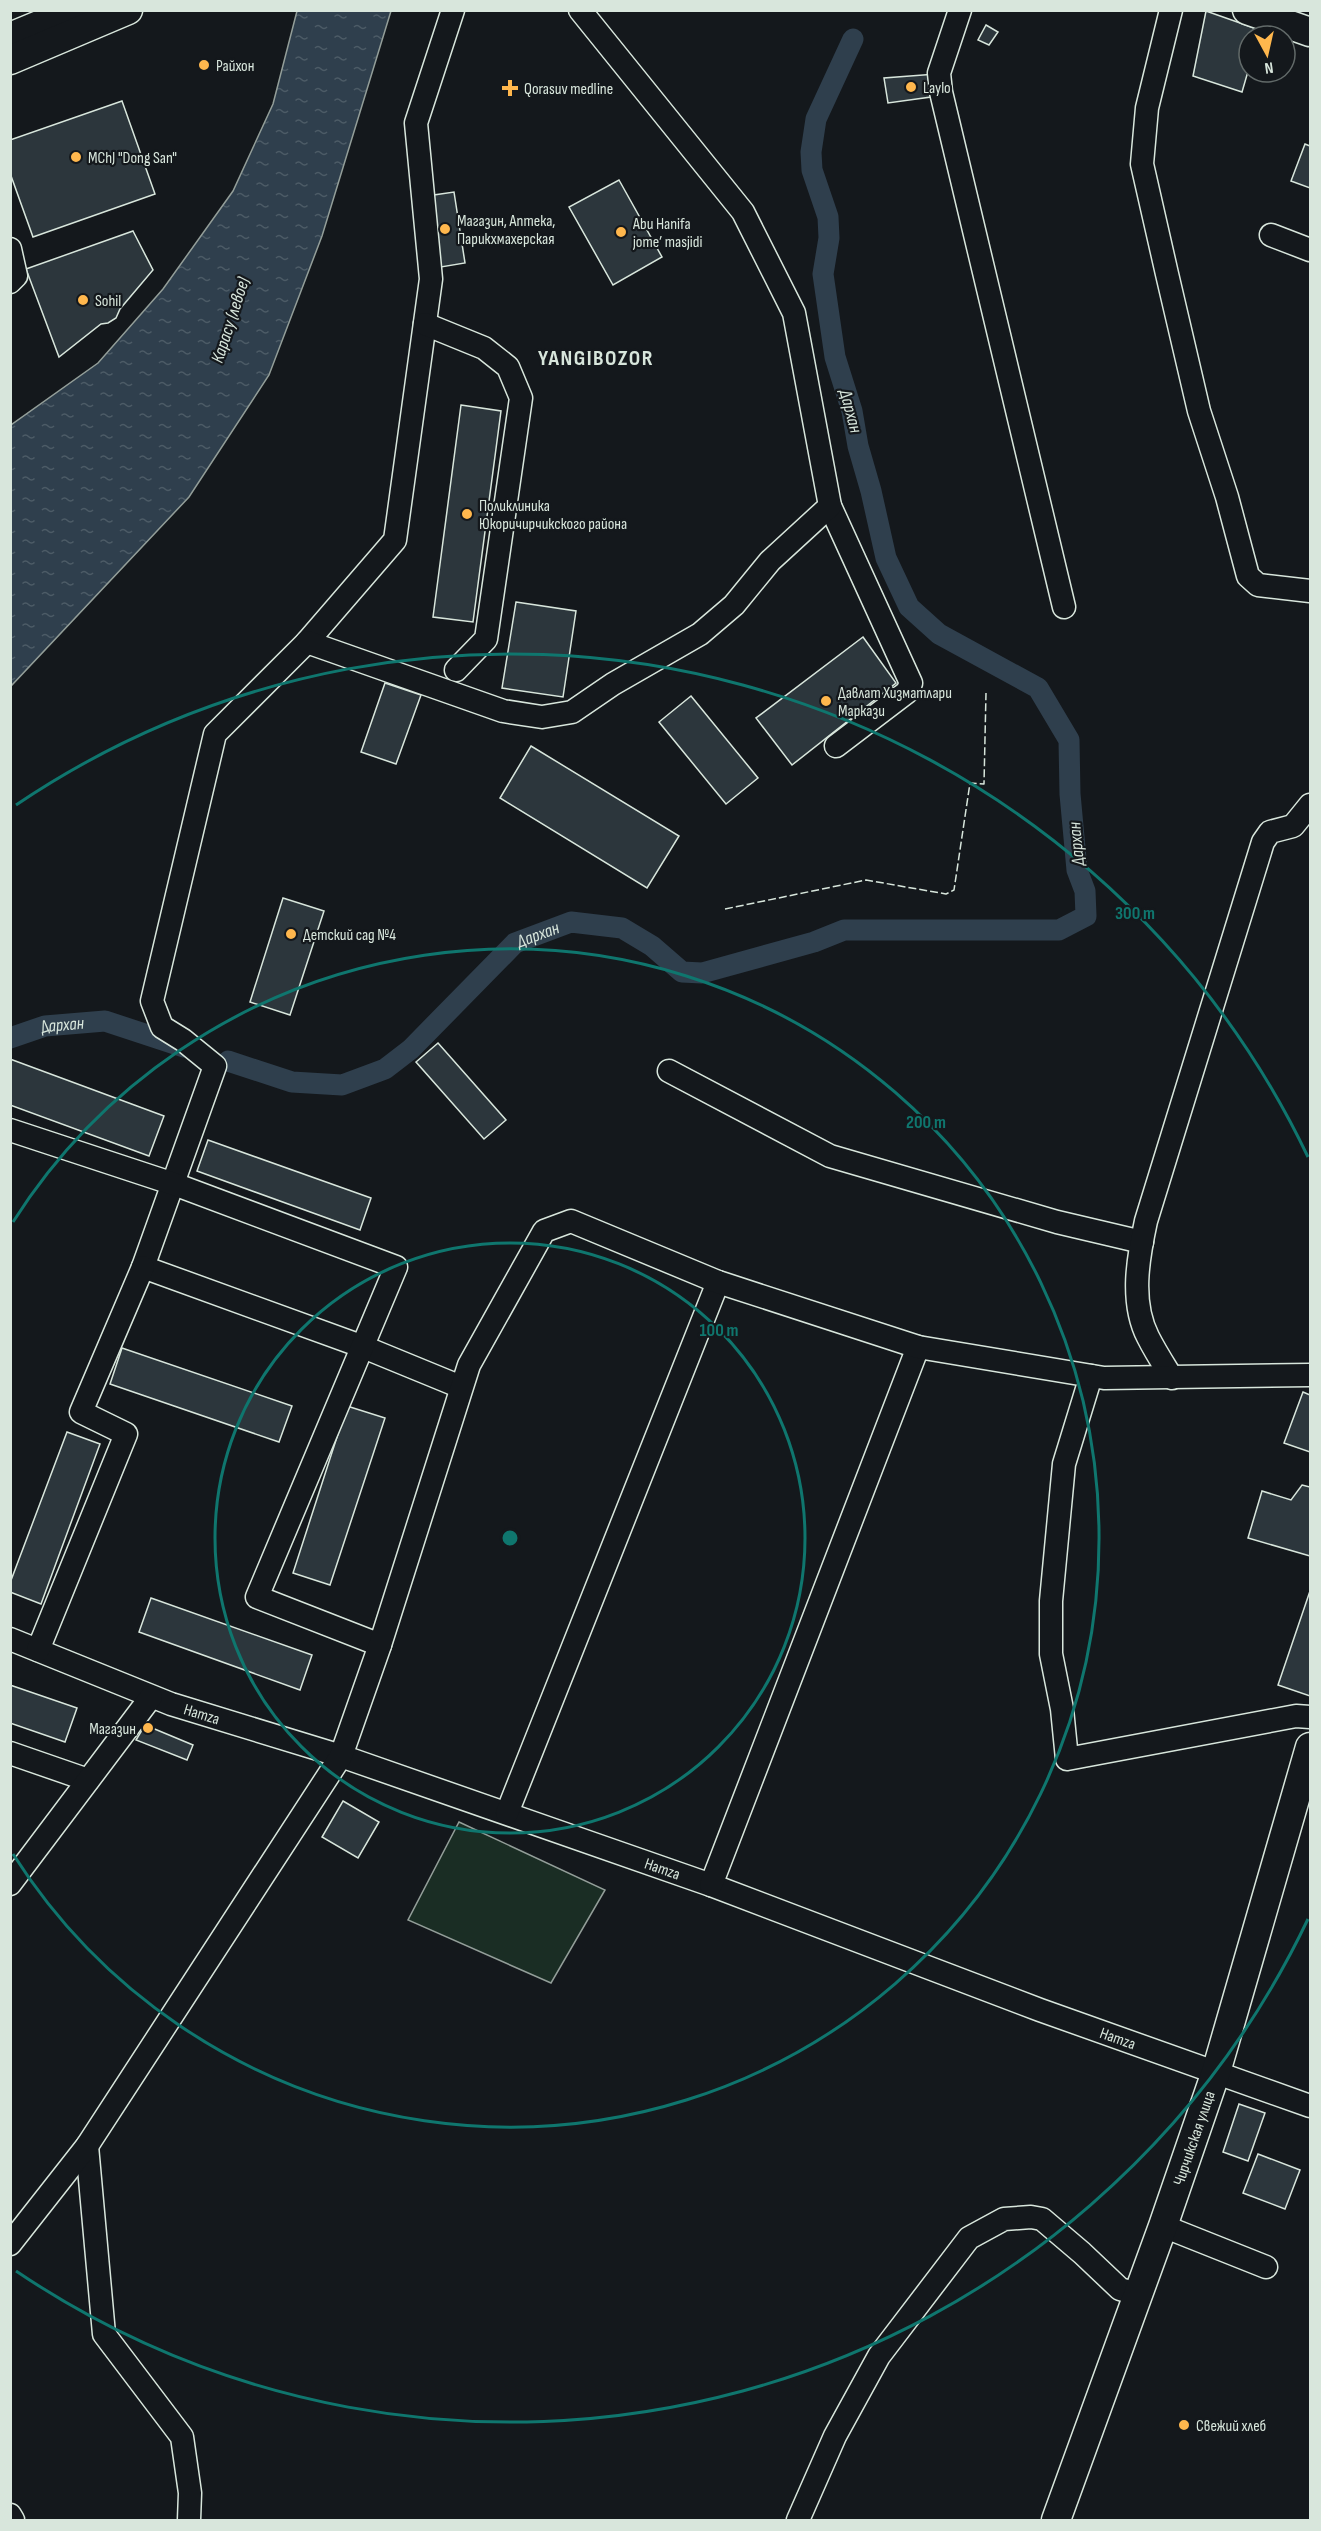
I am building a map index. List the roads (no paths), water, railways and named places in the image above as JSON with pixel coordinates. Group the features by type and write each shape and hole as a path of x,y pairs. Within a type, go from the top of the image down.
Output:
{"main road":[{"path":"24,25 75,10"},
{"path":"10,60 128,10"},
{"path":"1247,10 1311,32"},
{"name":"Чирчикская улица","path":"1056,2520 1163,2226 1216,2072 1311,1747"}],"street":[{"path":"38,1650 126,1434 81,1412 143,1267 215,1066 183,1040 162,1027 152,1001 215,734 307,642 395,540 431,279 416,123 453,10"},
{"path":"580,10 742,212 794,313 830,506 911,683 907,692 836,746"},
{"path":"960,10 939,73 941,92 1064,607"},
{"path":"1171,10 1147,108 1142,164 1180,331 1200,411 1227,497 1248,576 1258,585 1311,591"},
{"path":"1271,235 1311,250"},
{"path":"10,249 16,276 10,282"},
{"path":"425,324 484,348 508,367 521,398 486,639 456,670"},
{"path":"307,642 503,711 542,717 572,712 613,684 700,634 734,605 770,561 830,506"},
{"path":"1172,1378 1147,1336 1140,1314 1137,1280 1142,1242 1263,842 1270,832 1293,826 1311,805"},
{"path":"669,1071 830,1156 1057,1222 1142,1242"},
{"path":"10,1130 174,1184 396,1267 257,1598 380,1645"},
{"path":"10,2244 87,2146 341,1756 380,1645 469,1365 544,1231 571,1221 717,1282 918,1347 1092,1376 1172,1378 1311,1375"},
{"path":"143,1267 462,1384"},
{"path":"507,1813 717,1282"},
{"path":"711,1885 918,1347"},
{"path":"1092,1376 1064,1464 1051,1600 1051,1654 1062,1709 1067,1759 1296,1716 1311,1717"},
{"name":"Hamza","path":"10,1639 151,1697 341,1756 507,1813 711,1885 1029,2006 1311,2106"},
{"path":"10,1884 151,1697"},
{"path":"10,1753 88,1780"},
{"path":"87,2146 104,2334 182,2437 189,2493 189,2520"},
{"path":"798,2520 835,2436 879,2356 969,2238 1004,2220 1031,2217 1042,2219 1120,2289 1137,2294"},
{"path":"1163,2226 1266,2266"},
{"path":"10,2515 13,2520"}],"water":[{"name":"Карасу (левое)","path":"297,11 391,11 322,236 269,375 189,497 11,686 11,425 98,363 163,289 233,191 273,104"}],"waterway":[{"name":"Дархан","path":"228,1061 292,1082 342,1085 385,1069 411,1049 515,943 571,922 622,928 652,946 682,972 702,973 814,942 844,930 1059,930 1086,916 1085,891 1077,870 1070,794 1069,740 1038,688 939,634 909,607 886,558 858,446 852,411 835,357 823,274 829,238 828,217 812,170 811,152 816,119 853,39"},
{"name":"Дархан","path":"10,1038 45,1026 105,1021 184,1047"}],"place":[{"name":"Райхон","path":"204,65"},
{"name":"Laylo","path":"911,87"},
{"name":"Qorasuv medline","path":"510,88"},
{"name":"MChJ \"Dong San\"","path":"76,157"},
{"name":"Магазин, Аптека, Парикхмахерская","path":"445,229"},
{"name":"Abu Hanifa jome’ masjidi","path":"621,232"},
{"name":"Sohil","path":"83,300"},
{"name":"Поликлиника Юкоричирчикского района","path":"467,514"},
{"name":"Давлат Хизматлари Маркази","path":"826,701"},
{"name":"Детский сад №4","path":"291,934"},
{"name":"Магазин","path":"148,1728"},
{"name":"Свежий хлеб","path":"1184,2425"}],"district":[{"name":"YANGIBOZOR","path":"596,357"}]}
